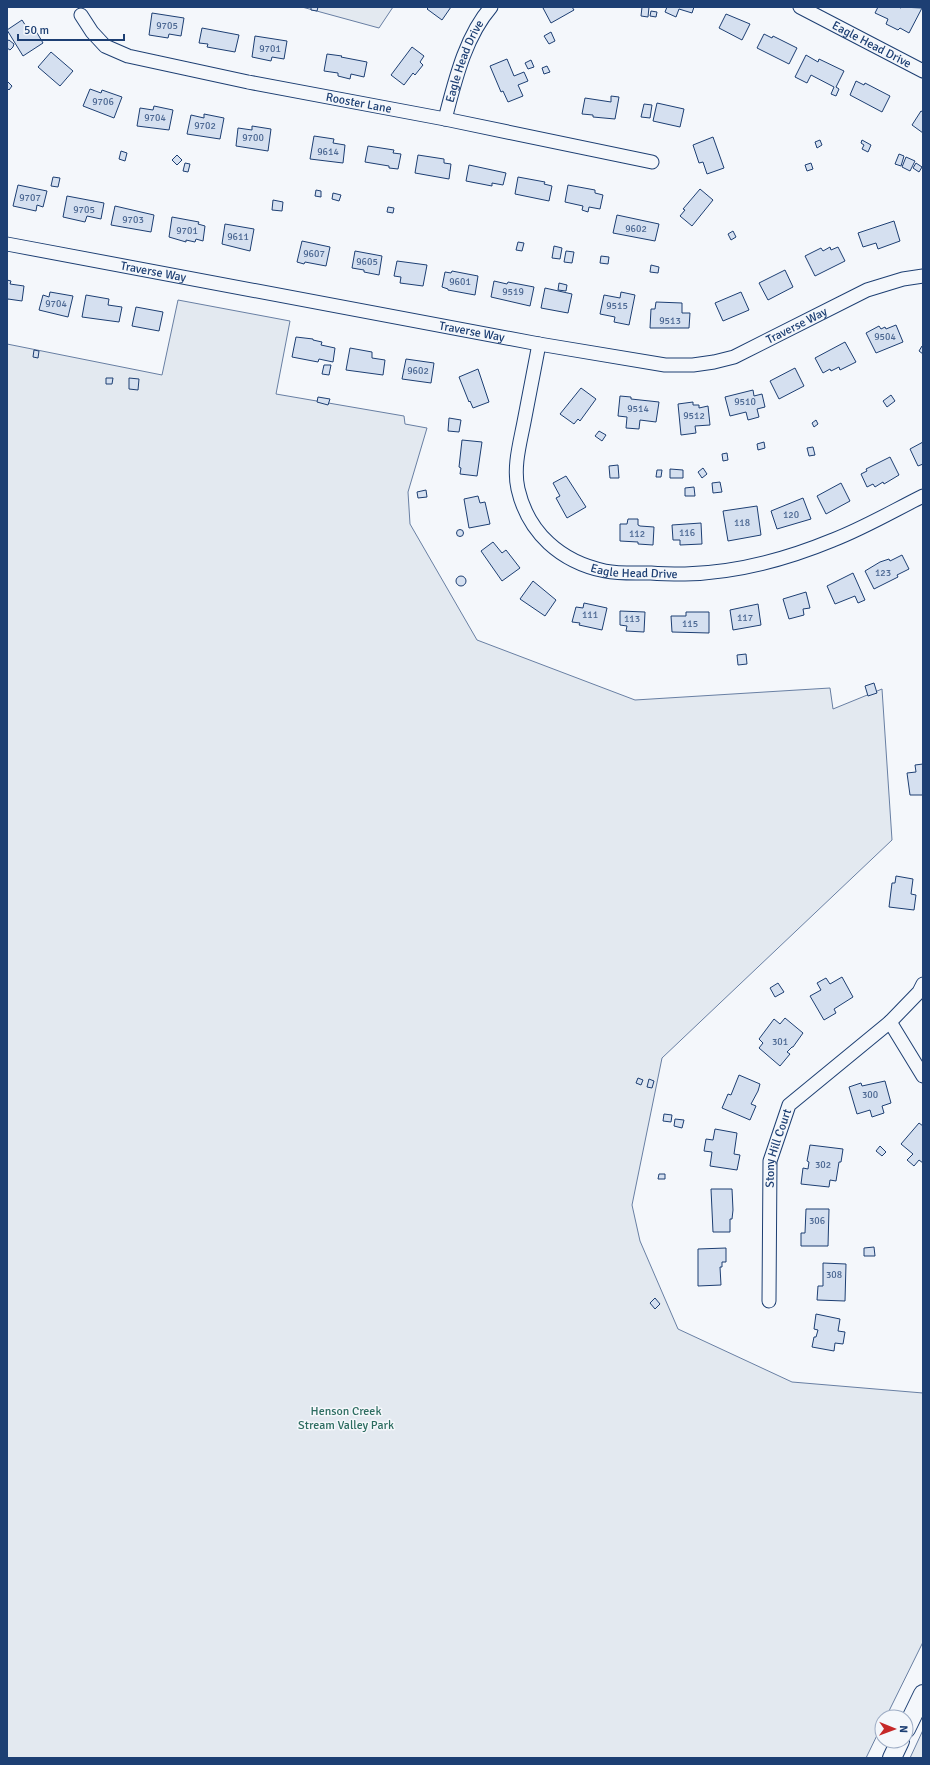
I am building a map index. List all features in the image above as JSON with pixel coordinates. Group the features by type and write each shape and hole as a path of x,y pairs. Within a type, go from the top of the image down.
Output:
{"main road":[{"path":"914,1713 923,1694"}],"street":[{"name":"Eagle Head Drive","path":"445,119 457,74 472,39 491,7"},
{"name":"Eagle Head Drive","path":"800,7 923,71"},
{"name":"Rooster Lane","path":"81,15 92,32 105,46 128,56 248,82 445,119 652,162"},
{"name":"Traverse Way","path":"7,244 539,344 665,365 693,365 734,357 866,290 903,279 923,276"},
{"name":"Eagle Head Drive","path":"539,344 520,446 516,473 517,488 525,513 540,535 551,545 570,558 591,567 607,571 685,574 748,565 803,551 833,540 923,496"},
{"name":"Stony Hill Court","path":"769,1301 770,1161 789,1105 890,1022 919,992 923,984"},
{"path":"890,1022 923,1076"}],"green space":[{"path":"302,7 393,7 379,28"},
{"name":"Henson Creek Stream Valley Park","path":"178,300 290,321 276,394 404,416 405,424 427,428 408,492 410,524 477,640 635,700 830,688 833,709 882,689 892,840 662,1058 632,1205 640,1241 678,1329 792,1382 923,1393 923,1642 890,1709 874,1709 874,1742 866,1758 7,1758 7,344 162,375"},
{"path":"923,1730 923,1758 910,1758"}],"building":[{"path":"311,7 318,7 317,11 311,10"},
{"path":"429,7 451,7 442,20 427,9"},
{"path":"572,7 574,10 551,23 543,8"},
{"path":"642,7 649,7 648,17 641,16"},
{"path":"667,7 694,7 692,13 679,9 676,17 665,12"},
{"path":"878,7 922,8 909,33 900,28 898,30 886,24 888,19 875,13"},
{"path":"651,11 657,12 656,17 650,16"},
{"path":"152,13 184,18 181,36 169,34 168,38 149,35"},
{"path":"726,14 750,24 742,40 719,28"},
{"path":"22,20 31,34 36,31 43,43 23,56 7,30"},
{"path":"202,28 239,35 235,52 207,47 208,44 199,43"},
{"path":"551,32 555,41 549,44 544,36"},
{"path":"764,34 772,38 773,36 797,48 789,64 757,48"},
{"path":"255,36 287,41 284,59 272,57 271,61 252,57"},
{"path":"9,40 14,44 10,50 7,48 7,41"},
{"path":"412,47 424,56 420,62 423,65 415,75 413,73 404,85 391,75"},
{"path":"51,52 73,71 60,86 38,67"},
{"path":"327,54 367,62 364,77 351,74 350,79 338,76 338,73 324,71"},
{"path":"806,55 818,62 819,59 844,71 836,87 839,89 836,96 831,94 834,87 811,75 807,83 795,77"},
{"path":"507,59 514,76 524,72 528,81 518,85 523,96 508,102 503,91 501,92 490,66"},
{"path":"531,60 534,67 528,69 525,63"},
{"path":"547,66 550,72 544,74 542,68"},
{"path":"7,81 12,86 9,90 7,88"},
{"path":"856,81 864,85 865,83 890,96 882,112 850,95"},
{"path":"90,89 101,93 102,90 122,97 114,118 83,106"},
{"path":"611,96 619,97 615,119 593,117 593,115 582,114 585,98 611,102"},
{"path":"657,103 684,109 680,127 653,121"},
{"path":"644,104 652,105 650,118 641,117"},
{"path":"154,106 173,110 169,130 137,126 140,108 153,110"},
{"path":"921,111 923,112 923,133 912,125"},
{"path":"204,114 224,118 220,139 187,134 191,115 204,118"},
{"path":"252,126 271,129 268,151 236,146 238,128 252,130"},
{"path":"314,136 334,139 333,143 345,145 343,163 310,159"},
{"path":"713,137 724,168 707,174 703,162 699,163 693,145"},
{"path":"820,140 822,145 817,148 815,142"},
{"path":"862,140 871,145 868,152 862,149 864,145 861,143"},
{"path":"368,146 394,150 393,153 401,154 398,169 365,162"},
{"path":"121,151 127,153 125,161 119,159"},
{"path":"899,154 904,156 901,166 895,164"},
{"path":"177,155 182,160 177,165 172,160"},
{"path":"418,155 444,159 444,163 451,164 449,179 415,173"},
{"path":"906,157 915,161 910,171 902,167"},
{"path":"185,163 190,164 188,172 183,171"},
{"path":"811,163 813,169 807,171 805,165"},
{"path":"916,163 922,167 919,172 913,168"},
{"path":"469,165 506,173 503,185 492,183 492,186 466,181"},
{"path":"53,177 60,178 58,187 51,186"},
{"path":"518,177 545,182 544,184 552,186 549,201 515,194"},
{"path":"18,185 47,191 43,207 37,205 36,211 13,206"},
{"path":"568,185 595,190 595,193 603,195 600,209 589,207 588,212 582,210 583,206 565,202"},
{"path":"700,189 713,200 692,226 680,216 685,210 683,209"},
{"path":"316,190 321,191 321,197 315,196"},
{"path":"333,193 341,195 339,201 332,199"},
{"path":"67,196 104,203 101,219 87,216 85,222 63,217"},
{"path":"273,200 283,202 282,211 272,210"},
{"path":"115,206 154,215 151,232 111,225"},
{"path":"388,207 394,208 393,213 387,212"},
{"path":"617,215 659,224 655,241 613,233"},
{"path":"172,217 199,222 198,224 205,226 203,241 196,239 195,242 186,240 186,242 169,237"},
{"path":"894,221 900,241 878,249 876,243 863,247 858,233"},
{"path":"225,224 254,229 250,251 222,244"},
{"path":"733,231 736,237 731,240 728,234"},
{"path":"302,241 330,247 326,266 297,262"},
{"path":"518,242 524,243 522,251 516,250"},
{"path":"554,246 562,248 560,259 552,258"},
{"path":"830,247 831,250 838,247 845,261 815,276 805,256 821,248 823,251"},
{"path":"355,251 382,256 379,275 352,268"},
{"path":"566,251 574,252 572,263 564,262"},
{"path":"601,256 609,257 608,264 600,263"},
{"path":"397,261 427,265 423,286 400,283 401,277 394,276"},
{"path":"651,265 659,267 658,273 650,272"},
{"path":"785,270 793,287 768,300 759,283"},
{"path":"452,271 478,276 475,295 448,290 442,287 445,272 451,273"},
{"path":"7,280 11,281 10,284 24,286 22,301 8,299 7,301"},
{"path":"494,281 534,287 530,306 491,297"},
{"path":"559,283 567,285 566,291 558,290"},
{"path":"545,288 572,294 568,313 541,308"},
{"path":"50,292 73,296 68,317 39,310 43,295 49,297"},
{"path":"621,292 635,295 629,325 614,322 615,317 600,314 604,295 620,298"},
{"path":"741,292 749,310 723,321 715,303"},
{"path":"86,295 109,299 108,305 122,307 119,322 82,317"},
{"path":"656,302 682,303 682,313 690,313 689,328 650,328 651,309 655,309"},
{"path":"136,307 163,312 159,331 132,326"},
{"path":"896,325 903,342 876,353 866,333 879,326 881,329 885,327 886,329"},
{"path":"296,337 313,339 322,342 321,345 335,348 333,362 319,359 318,362 292,357"},
{"path":"845,342 856,362 840,370 839,367 831,371 830,369 823,373 815,358"},
{"path":"922,346 923,347 923,354 919,351"},
{"path":"350,348 372,352 372,358 385,360 383,375 346,370"},
{"path":"34,350 39,351 38,358 33,357"},
{"path":"406,359 434,363 431,383 402,379"},
{"path":"324,365 331,365 329,375 322,374"},
{"path":"795,368 804,386 779,399 770,381"},
{"path":"478,369 489,402 473,408 459,377"},
{"path":"106,378 113,378 112,384 106,384"},
{"path":"129,378 139,379 138,390 129,389"},
{"path":"581,388 596,399 580,421 578,419 574,424 560,414"},
{"path":"753,390 754,396 762,394 765,407 757,409 759,417 748,420 746,412 730,416 725,397"},
{"path":"891,395 895,401 887,407 883,401"},
{"path":"620,396 631,397 631,399 659,402 656,422 640,420 639,429 626,428 627,417 618,416"},
{"path":"318,397 330,399 328,405 317,402"},
{"path":"693,402 693,405 699,405 699,408 708,406 710,425 695,426 696,433 681,435 678,404"},
{"path":"449,418 461,420 459,432 448,431"},
{"path":"816,420 818,424 814,427 812,423"},
{"path":"599,431 606,435 602,441 595,436"},
{"path":"462,440 482,442 477,476 460,474 461,468 459,467"},
{"path":"764,442 765,448 758,450 757,444"},
{"path":"923,442 923,464 918,466 910,449"},
{"path":"813,447 815,455 809,456 807,448"},
{"path":"727,453 728,460 723,461 722,454"},
{"path":"890,457 899,475 884,484 883,482 875,487 873,484 867,487 861,474 867,471 866,469"},
{"path":"618,465 619,478 610,478 609,466"},
{"path":"703,468 707,474 702,478 698,472"},
{"path":"670,469 683,470 683,478 670,478"},
{"path":"657,470 662,470 661,477 656,477"},
{"path":"566,476 586,507 567,518 556,498 560,496 553,483"},
{"path":"720,482 722,492 713,493 712,483"},
{"path":"841,483 850,501 826,514 817,496"},
{"path":"694,487 695,496 685,496 685,488"},
{"path":"426,490 427,497 418,498 417,492"},
{"path":"478,496 480,503 485,502 490,524 469,528 464,499"},
{"path":"803,498 811,519 777,529 771,511"},
{"path":"757,506 761,535 728,541 723,511"},
{"path":"628,519 638,519 638,525 640,526 654,527 653,545 620,541 620,524 627,524"},
{"path":"701,523 702,544 680,545 680,540 673,540 672,525"},
{"path":"460,529 463,530 463,536 460,537 457,536 456,533 457,530"},
{"path":"493,542 502,553 506,550 520,568 502,581 481,551"},
{"path":"902,555 909,569 897,575 898,577 874,589 865,571 880,562 889,559 890,561"},
{"path":"853,573 865,600 858,603 855,596 835,604 827,586"},
{"path":"461,576 466,581 461,586 456,581"},
{"path":"533,581 556,600 545,616 520,599"},
{"path":"806,592 810,608 803,609 804,615 789,619 783,599"},
{"path":"584,603 607,608 602,630 572,622 576,607 583,608"},
{"path":"758,604 761,625 733,630 730,610"},
{"path":"620,611 645,612 644,632 626,631 627,626 620,625"},
{"path":"686,612 709,612 709,633 672,632 671,616 686,616"},
{"path":"746,654 747,664 738,665 737,655"},
{"path":"874,683 877,693 868,696 865,686"},
{"path":"923,764 923,795 910,795 907,773 916,772 915,765"},
{"path":"896,876 913,879 911,894 916,895 914,910 889,907 892,883 895,883"},
{"path":"842,977 853,997 834,1009 836,1013 824,1020 810,996 821,990 817,983 826,978 830,984"},
{"path":"778,983 784,992 775,997 770,988"},
{"path":"785,1018 803,1033 793,1047 787,1052 790,1054 780,1066 759,1048 763,1043 759,1039 774,1019 780,1024"},
{"path":"739,1075 760,1084 751,1104 756,1106 750,1120 722,1108 728,1094 731,1095"},
{"path":"638,1078 643,1080 641,1085 636,1083"},
{"path":"649,1079 654,1081 652,1088 647,1087"},
{"path":"885,1081 891,1103 882,1106 884,1113 872,1117 870,1110 857,1114 849,1087 861,1083 862,1086"},
{"path":"664,1114 672,1115 671,1122 663,1121"},
{"path":"675,1119 684,1120 682,1128 674,1126"},
{"path":"919,1123 923,1126 923,1163 919,1160 914,1166 907,1160 913,1154 901,1144"},
{"path":"715,1129 737,1133 734,1154 740,1155 737,1170 710,1166 712,1152 704,1151 706,1139 713,1140"},
{"path":"810,1145 843,1149 836,1181 830,1180 829,1187 801,1184 803,1168 808,1169 809,1162 807,1161"},
{"path":"880,1146 886,1152 882,1156 876,1151"},
{"path":"659,1174 665,1174 665,1179 658,1179"},
{"path":"711,1189 732,1189 733,1210 732,1219 730,1219 730,1232 713,1232"},
{"path":"806,1209 829,1209 828,1246 801,1246 801,1233 805,1233"},
{"path":"874,1247 875,1256 864,1256 864,1248"},
{"path":"726,1248 726,1262 722,1262 722,1267 720,1267 721,1285 698,1286 698,1249"},
{"path":"823,1263 846,1264 845,1301 817,1300 818,1286 823,1286"},
{"path":"655,1298 660,1304 655,1309 650,1303"},
{"path":"816,1314 840,1319 838,1331 845,1332 843,1344 835,1343 834,1351 812,1347 814,1337 816,1337 818,1330 814,1329"}]}
